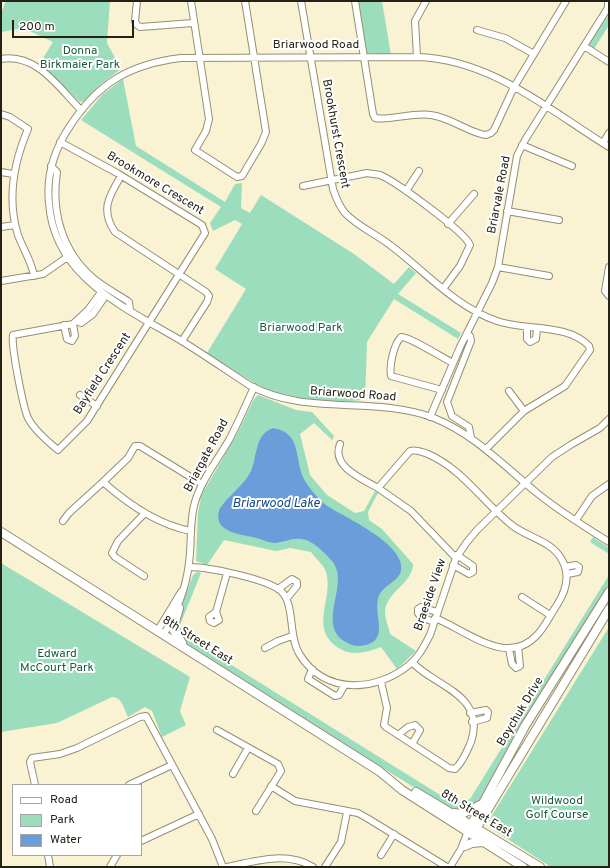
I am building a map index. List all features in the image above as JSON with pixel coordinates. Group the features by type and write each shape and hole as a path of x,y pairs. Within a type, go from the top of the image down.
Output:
{"main road":[{"path":"609,1 609,6"},
{"name":"8th Street East","path":"1,532 379,770 451,812 523,867"},
{"name":"Boychuk Drive","path":"472,829 482,804 525,726 609,592"},
{"path":"179,608 174,623 175,633 181,642 197,655"},
{"name":"Boychuk Drive","path":"472,829 483,816 609,609"},
{"name":"8th Street East","path":"379,770 402,790 472,829"},
{"path":"451,812 462,814 482,804"},
{"path":"463,847 485,838 483,816"},
{"name":"8th Street East","path":"485,838 540,867"}],"street":[{"path":"137,1 135,21 137,26 193,24"},
{"path":"191,1 193,24 209,119 206,131 197,146 196,152 237,178 242,176 261,144 266,132 245,1"},
{"name":"Brookhurst Crescent","path":"301,1 331,180 336,198 346,214 390,245 443,289 478,312 504,323 527,328 560,331 588,344 590,350 566,386 524,411"},
{"path":"355,1 373,114 375,118 380,119 400,115 429,114 448,118 486,135 491,134 494,130 514,87 566,1"},
{"path":"417,57 415,21 426,1"},
{"name":"Briarvale Road","path":"430,417 466,334 478,312 498,267 515,165 522,145 609,6"},
{"path":"477,30 505,38 534,54"},
{"path":"584,46 609,62"},
{"path":"1,59 16,58 36,66 46,73 81,110"},
{"name":"Briarwood Road","path":"609,147 514,87 472,66 435,58 199,58 163,60 137,68 117,78 103,87 81,110 60,142 51,166 48,183 49,210 54,233 66,258 83,278 103,293 254,387 293,402 386,407 430,417 448,424 486,449 552,505 609,538"},
{"path":"1,114 10,117 28,129 20,148 13,174 15,225 34,276"},
{"path":"603,143 609,133"},
{"name":"Brookmore Crescent","path":"60,142 121,176 204,227 204,236 149,322"},
{"path":"522,145 572,166"},
{"name":"Briarwood Road","path":"51,166 57,172 55,198 57,215 62,235 69,249 80,264 94,278 129,302 130,310"},
{"path":"406,191 419,171"},
{"path":"1,172 13,174"},
{"path":"303,186 331,180 374,174 406,191 448,224 470,245 460,266 443,289"},
{"path":"121,176 107,203 110,224 115,232 206,292 209,296 207,302 182,341"},
{"path":"448,224 474,194"},
{"path":"507,211 559,220"},
{"path":"1,227 15,225"},
{"path":"1,282 43,274 66,258"},
{"path":"498,267 549,276"},
{"path":"609,267 605,291 609,296"},
{"path":"64,325 67,339 70,341 74,336 75,322 103,293"},
{"name":"Bayfield Crescent","path":"75,322 13,335 22,396 28,419 36,429 58,450 87,421 149,322"},
{"path":"527,328 527,339 530,342 536,339 537,329"},
{"path":"466,334 470,336 472,341 447,402 452,416 469,427 471,438"},
{"path":"442,390 391,376 393,356 399,339 403,336 409,337 432,352 453,363"},
{"name":"Briargate Road","path":"161,632 179,608 188,567 192,511 202,484 229,440 254,387"},
{"path":"486,449 524,411 509,391"},
{"path":"80,395 97,406"},
{"name":"Braeside View","path":"286,598 292,636 300,655 312,669 326,679 344,686 357,687 381,682 412,662 424,645 453,565 457,557 477,530 557,454 600,428 609,419"},
{"path":"340,444 339,455 346,467 354,474 378,488 411,511 457,557 473,566 473,572 469,574 453,565"},
{"path":"63,521 69,513 128,458 135,446 140,446 202,484"},
{"path":"378,488 406,456 414,450 429,455 454,469 514,527 526,535 554,549 566,567 567,574 563,594 537,636 518,648 509,649 487,644 435,617"},
{"path":"103,482 123,499 145,513 179,529 191,531"},
{"path":"576,520 592,496 608,487"},
{"path":"144,576 114,556 112,550 124,534 145,513"},
{"name":"Briarwood Road","path":"588,527 609,542"},
{"path":"566,567 576,565 579,567 578,572 567,574"},
{"path":"188,567 260,580 278,589 286,598 297,586 297,582 292,579 288,580 278,589"},
{"path":"216,612 227,573"},
{"name":"Briargate Road","path":"161,632 185,585"},
{"path":"522,598 550,615"},
{"path":"265,648 292,636"},
{"path":"509,649 512,664 516,668 520,666 521,662 518,648"},
{"path":"381,682 386,708 384,725 449,768 455,769 464,757 471,740 472,722 470,713 462,697 412,662"},
{"name":"Braeside View","path":"312,669 308,679 335,696 339,695 344,686"},
{"path":"470,713 486,710 488,712 487,718 472,722"},
{"path":"35,784 30,762 32,758 60,754 77,748 143,715 149,719 212,839 223,867"},
{"path":"398,735 408,727 415,725 420,730 412,744"},
{"path":"217,730 278,764 281,768 281,771 256,811"},
{"path":"232,774 248,748"},
{"path":"131,784 172,765"},
{"path":"272,786 295,801 358,813 448,867"},
{"path":"325,867 341,842 347,812"},
{"path":"142,841 199,814"},
{"name":"Boychuk Drive","path":"448,867 463,847 472,829"},
{"path":"381,855 394,834"},
{"path":"48,856 50,867"},
{"path":"110,867 116,856"},
{"path":"227,867 280,858 296,859 313,867"}],"green space":[{"name":"Donna Birkmaier Park","path":"6,1 110,1 107,43 121,69 101,84 85,101 80,102 40,63 53,42 23,28 1,32 1,13"},
{"path":"358,1 382,1 391,55 367,53"},
{"path":"609,14 609,25 594,49 589,44"},
{"name":"Briarwood Park","path":"123,79 136,146 225,202 235,184 242,183 241,208 250,213 261,195 354,254 394,284 409,267 416,273 398,294 461,333 458,339 394,299 367,342 365,400 354,401 319,401 284,396 264,388 207,353 246,289 215,269 242,224 235,220 213,231 210,223 221,207 81,120 103,94"},
{"path":"258,395 296,410 312,412 334,436 332,440 314,423 300,434 310,475 327,495 355,513 364,511 375,491 378,493 368,512 369,520 382,529 413,564 409,577 394,593 386,605 385,612 390,634 416,651 397,669 381,647 370,651 353,653 342,650 329,639 323,621 328,582 326,572 311,552 290,548 276,551 224,540 207,565 196,561 198,512 202,494 237,434 254,399"},
{"path":"593,537 609,548 609,554 590,542"},
{"name":"Edward McCourt Park","path":"1,563 190,677 180,711 186,725 162,737 152,711 145,707 128,717 120,701 112,697 57,723 1,732"},
{"path":"197,572 201,573 180,625 185,636 453,803 470,799 609,575 609,588 520,730 481,799 467,810 457,810 441,804 216,665 184,643 179,638 175,624 193,575"},
{"name":"Wildwood Golf Course","path":"609,627 609,867 551,867 492,829 489,820"}],"water":[{"name":"Briarwood Lake","path":"273,428 283,431 290,436 294,442 303,476 307,484 318,498 326,505 372,532 384,541 394,551 400,561 400,574 381,592 378,599 377,608 379,632 376,639 370,644 355,646 344,641 336,633 333,623 333,613 338,579 336,569 331,560 323,551 306,540 294,539 274,543 237,534 224,528 220,524 218,518 221,507 248,477 260,440 267,431"}]}
